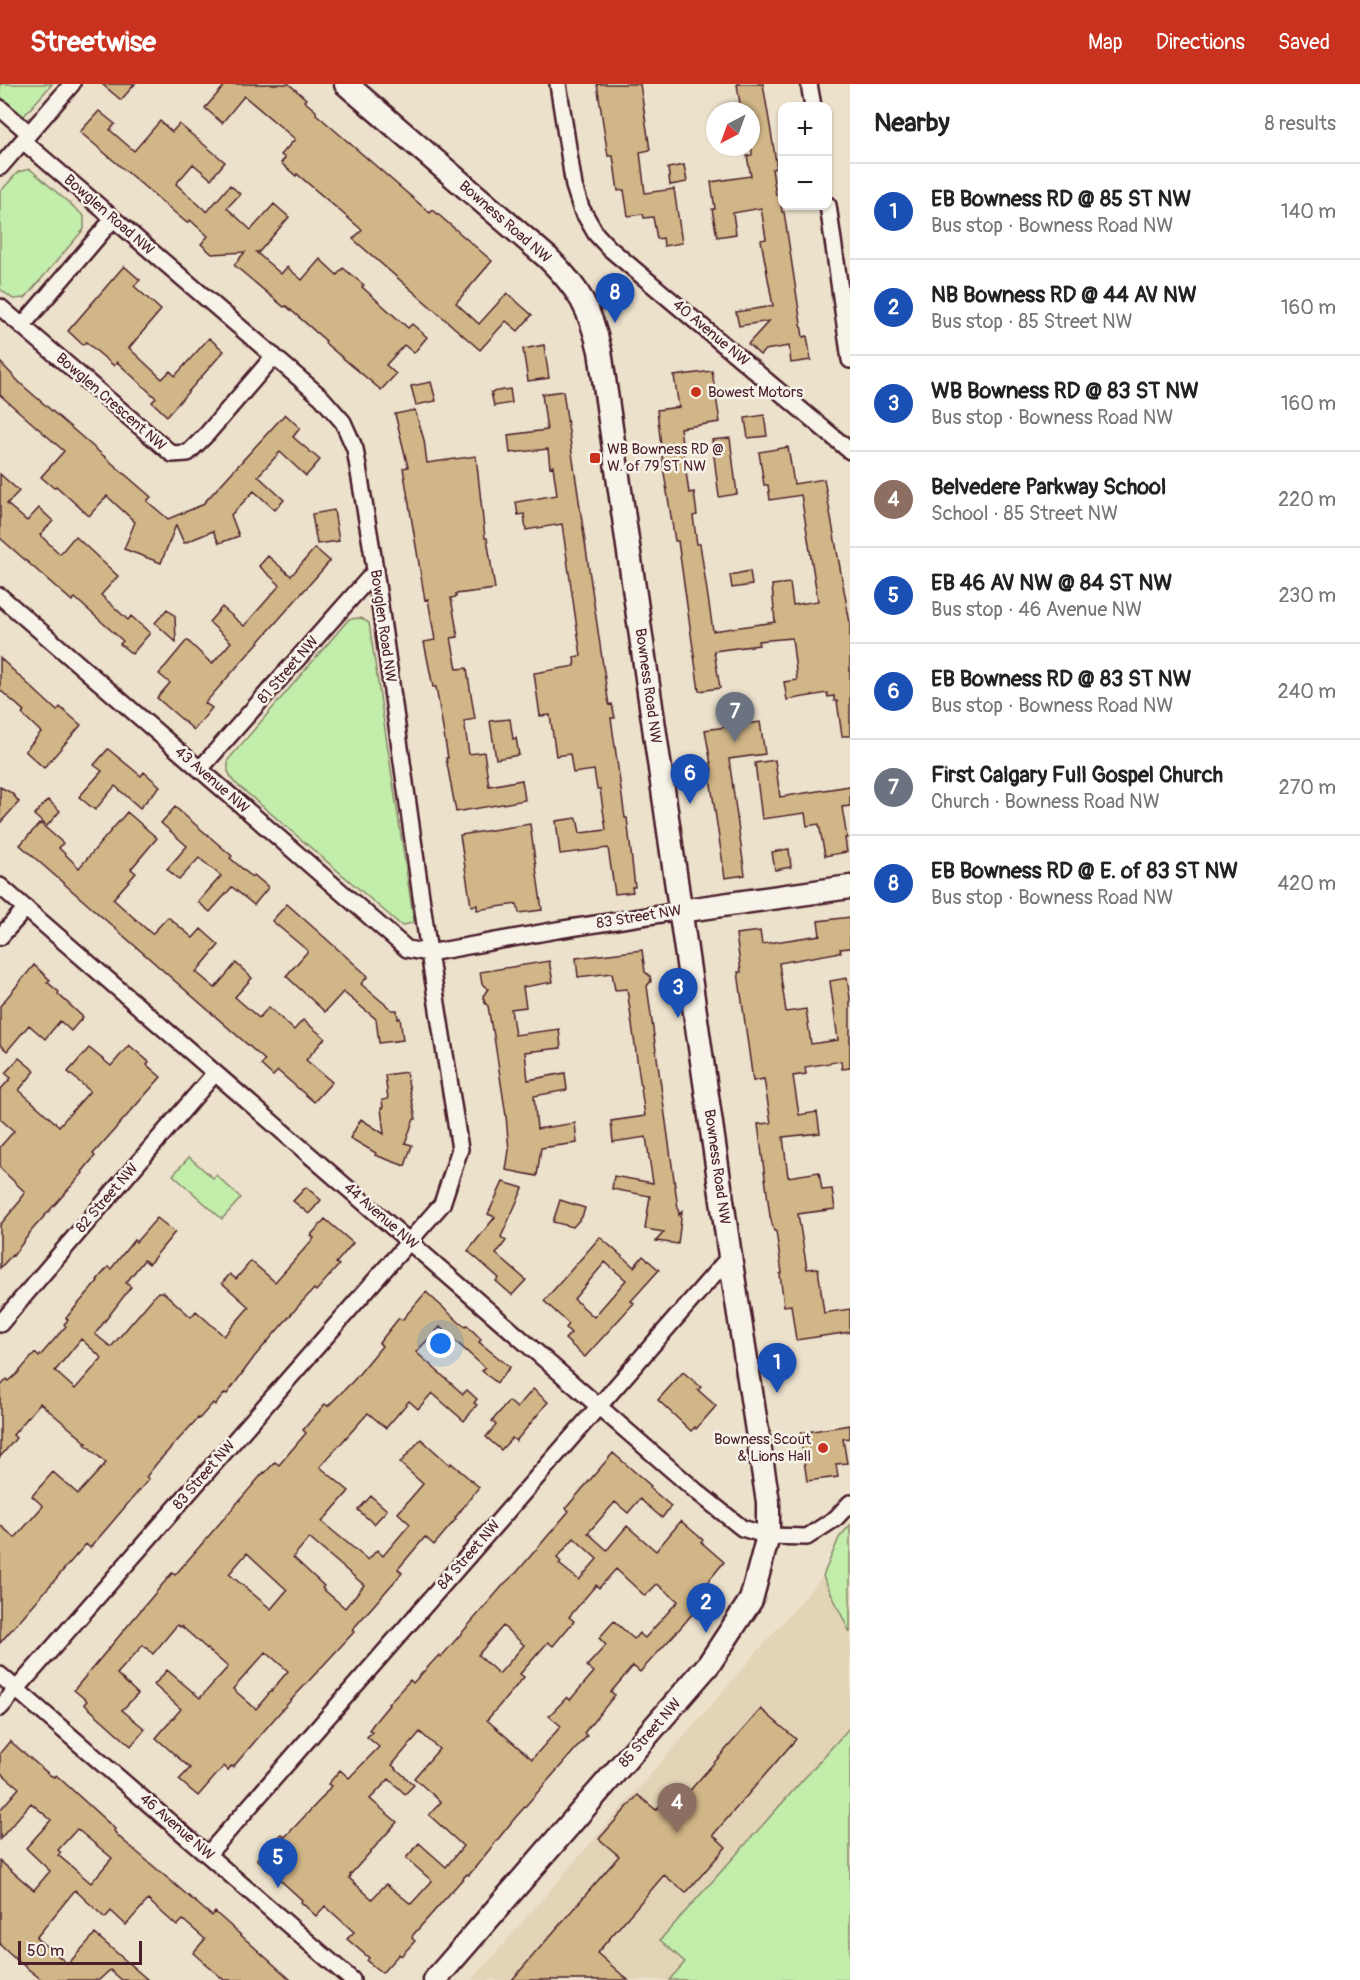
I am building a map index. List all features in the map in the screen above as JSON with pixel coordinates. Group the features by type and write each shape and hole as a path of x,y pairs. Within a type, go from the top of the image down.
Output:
{"street":[{"path":"0,167 72,84"},
{"name":"Bowness Road NW","path":"346,84 549,258 570,280 582,297 594,322 604,374 730,1256 768,1502 768,1536"},
{"name":"40 Avenue NW","path":"558,84 574,186 581,208 596,234 609,248 850,451"},
{"path":"809,84 812,102"},
{"name":"Bowglen Road NW","path":"0,108 26,137 113,219 333,408 351,436 359,462 429,953 460,1149 442,1204 409,1241"},
{"path":"829,210 846,299 850,360"},
{"path":"22,326 113,219"},
{"name":"Bowglen Crescent NW","path":"0,306 172,454 188,453 273,356"},
{"name":"81 Street NW","path":"200,769 375,570"},
{"name":"43 Avenue NW","path":"0,596 407,949 429,953"},
{"name":"44 Avenue NW","path":"0,886 696,1491 742,1528 768,1536"},
{"name":"83 Street NW","path":"429,953 557,930 850,887"},
{"path":"0,937 26,908"},
{"name":"82 Street NW","path":"0,1324 215,1073"},
{"name":"83 Street NW","path":"0,1708 409,1241"},
{"name":"84 Street NW","path":"208,1854 730,1256"},
{"path":"768,1536 807,1537 836,1518 850,1503"},
{"name":"85 Street NW","path":"435,1980 709,1664 751,1600 768,1536"},
{"name":"46 Avenue NW","path":"0,1675 352,1980"}],"shaded area":[{"path":"823,1576 850,1633 850,1727 660,1939 685,1962 670,1980 472,1980"}],"green space":[{"path":"0,84 52,84 23,117 0,96"},
{"path":"30,169 84,216 84,229 25,298 13,299 0,289 0,192 18,172"},
{"path":"361,618 369,623 414,922 402,926 233,781 228,771 228,760 349,619"},
{"path":"189,1157 213,1178 216,1175 241,1198 222,1219 173,1175"},
{"path":"850,1525 850,1633 823,1576 839,1538"},
{"path":"850,1727 850,1980 669,1980 685,1962 660,1940"}],"building":[{"path":"102,84 135,84 121,100"},
{"path":"226,84 289,84 306,99 304,101 316,111 316,114 430,213 433,210 492,261 456,303 479,324 507,293 532,315 518,331 506,321 480,350 353,239 362,230 281,163 285,158 281,155 295,139 244,96 222,123 205,108"},
{"path":"597,84 640,84 650,150 640,152 645,193 674,189 682,243 664,246 663,238 657,239 653,217 644,218 643,214 628,216 624,190 618,191 613,156 608,156"},
{"path":"737,84 763,84 777,168 772,169 776,195 778,194 778,210 784,212 803,337 807,336 811,360 791,363 789,346 765,350 760,355 748,344 769,321 739,326 736,312 773,306 761,240 766,239 761,208 733,213 736,234 717,237 712,209 715,209 711,182 751,176 747,156 760,156 760,102 740,102"},
{"path":"99,111 115,124 110,130 134,151 160,121 172,132 179,124 225,162 211,179 193,164 176,184 207,212 230,185 240,194 227,208 251,230 274,204 289,217 259,252 256,252 281,274 287,267 302,280 320,259 337,275 343,268 408,328 412,324 427,337 414,353 404,345 386,365 396,374 381,390 325,343 326,341 286,306 284,307 234,265 245,252 212,254 201,244 208,236 190,220 187,223 80,132"},
{"path":"684,165 687,182 670,185 668,168"},
{"path":"124,266 140,280 134,286 161,310 129,348 162,379 170,371 175,376 209,338 224,351 167,416 152,402 156,398 117,362 114,366 86,342 83,345 68,331"},
{"path":"544,345 549,378 528,381 523,349"},
{"path":"0,362 21,384 151,497 147,501 168,519 202,505 285,414 300,428 293,437 320,460 306,476 280,452 258,476 284,500 275,510 254,491 231,515 239,536 219,543 213,531 184,543 176,525 161,563 124,549 135,522 107,496 89,516 56,486 54,488 41,477 64,451 0,395"},
{"path":"712,371 720,422 680,428 689,493 694,492 697,515 693,516 697,544 700,544 713,631 775,622 772,585 790,583 793,605 818,601 801,495 770,500 768,485 764,485 759,452 788,447 794,484 824,479 850,623 850,736 842,736 837,701 834,701 834,696 828,697 827,693 787,700 784,682 797,680 792,638 758,641 759,645 714,651 720,688 699,691 678,541 675,541 664,473 657,410 679,407 674,376"},
{"path":"431,382 436,401 416,405 411,386"},
{"path":"510,389 512,403 494,406 491,392"},
{"path":"563,391 609,705 612,704 615,718 611,718 625,818 627,818 635,887 632,887 633,892 615,894 608,848 560,854 556,821 577,818 580,833 606,830 600,789 597,789 594,770 573,773 570,754 556,756 550,715 540,716 534,673 575,666 574,657 581,656 562,524 526,530 524,514 518,515 516,502 557,495 548,449 510,453 508,435 547,430 542,394"},
{"path":"415,410 424,440 427,463 476,456 485,538 487,538 495,589 456,594 456,597 451,598 458,637 451,638 457,669 467,668 475,719 464,721 469,754 484,752 489,786 522,780 525,800 456,812 436,687 433,687 424,642 435,640 428,599 425,600 403,468 408,467 395,414"},
{"path":"764,415 767,436 748,438 745,418"},
{"path":"730,438 737,494 719,497 712,440"},
{"path":"0,474 19,491 7,504 27,521 39,508 53,521 40,535 60,554 75,536 118,576 101,595 128,620 131,616 150,633 132,654 120,644 123,641 75,598 72,601 0,538"},
{"path":"334,510 339,541 317,544 312,514"},
{"path":"315,548 330,561 205,703 212,708 194,730 157,698 170,683 159,674 187,640 212,664 231,642 209,622 222,607 244,626 280,585 259,566 268,556 291,576"},
{"path":"750,571 752,585 732,588 730,575"},
{"path":"167,609 175,616 176,642 155,623"},
{"path":"0,658 57,711 60,707 81,725 44,768 25,751 41,732 22,714 24,711 0,690"},
{"path":"510,719 513,739 516,738 519,755 496,759 490,721"},
{"path":"760,722 765,754 729,759 745,875 725,878 705,730"},
{"path":"108,749 141,776 144,772 160,786 140,808 115,786 95,810 79,797 102,771 94,765"},
{"path":"775,760 780,797 850,786 850,806 842,807 847,852 825,856 819,824 807,826 805,813 762,819 755,763"},
{"path":"0,787 12,793 19,802 0,823"},
{"path":"48,800 60,811 47,826 34,815"},
{"path":"175,807 232,856 230,858 252,877 254,875 267,886 268,888 254,905 232,887 210,912 198,902 221,876 199,858 179,880 167,869 187,846 161,823"},
{"path":"127,812 157,838 131,869 136,873 113,899 152,934 168,917 193,938 201,929 219,945 196,972 215,988 236,963 252,978 235,997 259,1018 269,1007 294,1030 303,1020 325,1038 306,1060 332,1082 314,1102 278,1071 273,1076 261,1065 265,1060 20,845 40,823 63,843 59,848 79,868"},
{"path":"530,824 542,910 519,913 517,904 477,910 477,905 471,906 460,835"},
{"path":"789,849 791,867 775,870 772,852"},
{"path":"287,904 368,976 361,984 392,1010 397,1010 403,1040 379,1043 376,1019 343,992 325,1012 286,976 308,951 272,921"},
{"path":"850,917 850,948 840,949 841,952 779,963 786,1012 806,1009 811,1044 838,1040 830,981 847,978 850,998 850,1068 842,1069 841,1061 805,1067 806,1074 793,1076 799,1115 817,1112 820,1133 783,1137 788,1177 819,1172 822,1190 832,1189 835,1209 798,1214 807,1269 818,1268 824,1313 850,1309 850,1332 796,1340 791,1305 784,1306 776,1231 774,1231 770,1216 758,1124 771,1123 764,1079 753,1081 738,972 741,972 736,934 760,931 762,944 820,935 818,921"},
{"path":"642,950 645,972 650,976 651,981 647,986 679,1215 682,1211 678,1244 656,1241 664,1232 645,1229 650,1196 612,1189 614,1176 653,1183 646,1137 613,1142 611,1121 645,1116 627,989 615,990 612,973 578,977 576,958"},
{"path":"549,961 553,982 523,987 526,1007 511,1009 515,1035 559,1029 561,1048 525,1052 528,1080 565,1073 567,1090 534,1096 537,1129 575,1123 577,1143 541,1148 537,1176 506,1170 509,1150 506,1116 493,1030 488,1006 483,996 488,989 482,984 480,972"},
{"path":"34,965 50,980 47,982 59,992 58,994 83,1017 71,1031 60,1021 45,1039 29,1025 7,1051 0,1045 0,1006"},
{"path":"129,1045 149,1062 147,1065 161,1077 93,1154 95,1156 83,1173 32,1230 13,1256 0,1268 0,1225 25,1192 0,1168 0,1147 14,1131 0,1119 0,1090 11,1078 5,1073 19,1058 35,1071 19,1090 59,1126 90,1091 68,1072 89,1048 111,1066"},
{"path":"406,1072 416,1119 414,1119 405,1143 412,1145 405,1166 375,1155 376,1153 350,1138 361,1119 384,1134 381,1108 383,1108 382,1100 388,1099 385,1075"},
{"path":"503,1182 523,1188 501,1237 506,1241 496,1254 526,1280 512,1295 496,1281 499,1278 468,1251 495,1217 488,1214"},
{"path":"306,1187 321,1200 309,1214 293,1201"},
{"path":"560,1200 585,1208 582,1217 573,1227 553,1222"},
{"path":"157,1218 175,1232 149,1264 144,1260 126,1283 131,1287 95,1334 111,1347 158,1292 163,1292 191,1317 196,1311 224,1336 249,1307 222,1283 230,1274 236,1279 251,1261 275,1282 314,1238 311,1235 325,1219 353,1243 336,1263 339,1265 316,1291 314,1289 301,1303 255,1356 227,1394 225,1393 215,1405 213,1403 198,1418 157,1463 146,1477 149,1479 90,1548 86,1544 0,1643 0,1525 15,1538 43,1506 32,1496 53,1472 78,1494 106,1463 85,1444 87,1443 40,1403 13,1435 16,1438 0,1457 0,1387 7,1379 9,1381 17,1374 35,1353 39,1357 66,1326 64,1324 68,1320 66,1318 97,1280 108,1267 111,1269 134,1240 136,1242","holes":["81,1339 102,1358 75,1389 55,1371"]},
{"path":"600,1237 634,1267 643,1256 659,1270 631,1301 634,1303 585,1357 565,1339 571,1333 566,1328 569,1324 544,1301","holes":["605,1262 626,1280 594,1317 574,1299"]},
{"path":"426,1292 460,1323 466,1327 467,1325 481,1339 479,1342 510,1367 497,1383 482,1371 485,1368 440,1327 416,1352 463,1394 467,1390 477,1399 474,1403 477,1405 464,1421 432,1393 418,1409 409,1401 386,1428 368,1413 320,1467 349,1491 322,1522 368,1560 377,1550 383,1556 410,1524 398,1513 423,1484 400,1463 421,1439 479,1487 434,1545 425,1537 398,1569 402,1573 352,1630 354,1632 233,1767 231,1766 228,1770 224,1766 198,1796 179,1780 190,1768 156,1738 181,1709 154,1685 167,1670 200,1698 228,1667 181,1626 177,1625 153,1654 143,1645 117,1674 138,1694 122,1710 145,1729 131,1746 84,1704 87,1701 74,1690 172,1573 175,1575 264,1472 275,1462 279,1465 306,1433 303,1430 325,1404 328,1406 354,1380 382,1346 379,1343 399,1318 402,1320","holes":["309,1538 364,1585 345,1608 322,1588 324,1586 293,1557","247,1553 287,1590 271,1609 229,1574","266,1652 288,1671 256,1709 233,1689"]},
{"path":"683,1372 701,1387 698,1390 716,1406 696,1429 695,1427 691,1431 658,1400"},
{"path":"533,1389 548,1402 516,1441 512,1438 501,1450 486,1437 496,1425 492,1421 509,1401 517,1408"},
{"name":"Bowness Scout & Lions Hall","path":"850,1425 850,1438 843,1439 847,1463 836,1464 838,1477 807,1481 800,1433"},
{"path":"613,1453 671,1506 662,1518 640,1499 628,1513 615,1502 588,1533 607,1550 627,1526 656,1551 681,1521 724,1562 706,1584 712,1590 683,1625 640,1672 633,1666 611,1692 615,1695 584,1733 587,1736 515,1818 469,1875 467,1874 413,1935 412,1938 415,1941 401,1956 399,1954 382,1973 367,1961 369,1958 347,1939 354,1932 325,1906 316,1916 257,1859 281,1834 285,1837 321,1799 331,1786 328,1784 340,1770 349,1778 379,1747 367,1737 372,1732 369,1730 388,1704 410,1680 413,1683 439,1655 441,1657 569,1511 566,1508","holes":["574,1538 597,1559 579,1580 559,1564 561,1562 557,1558","616,1569 645,1596 657,1584 678,1601 645,1638 639,1633 634,1639 614,1621 599,1638 606,1645 587,1666 594,1672 570,1700 567,1697 549,1716 561,1726 532,1759 487,1720 524,1677 520,1674 548,1642 553,1646 574,1621 569,1617 596,1585 599,1588","503,1626 524,1645 499,1674 478,1655","420,1732 439,1749 414,1778 441,1802 429,1815 463,1846 446,1867 419,1843 406,1858 432,1881 411,1904 386,1884 372,1899 349,1878 397,1822 370,1799 389,1779 405,1794 414,1785 392,1765"]},
{"path":"371,1496 387,1510 374,1524 358,1510"},
{"path":"761,1709 796,1739 713,1835 726,1847 686,1893 664,1875 597,1953 628,1980 512,1980 619,1856 599,1839 638,1795 656,1810 662,1803 672,1811"},
{"path":"10,1741 50,1775 54,1777 56,1775 115,1829 118,1836 212,1916 215,1912 291,1980 224,1980 193,1953 205,1939 183,1920 177,1926 148,1900 126,1925 111,1911 105,1918 75,1890 36,1938 68,1964 95,1934 148,1980 122,1980 110,1970 99,1980 42,1980 0,1945 0,1861 34,1890 50,1871 26,1848 51,1820 31,1803 0,1839 0,1810 19,1788 0,1772 0,1753","holes":["77,1829 112,1858 91,1883 58,1855 61,1853 58,1850"]}],"place":[{"name":"EB Bowness RD @ E. of 83 ST NW","path":"615,323"},
{"name":"Bowest Motors","path":"696,392"},
{"name":"WB Bowness RD @ W. of 79 ST NW","path":"595,458"},
{"name":"First Calgary Full Gospel Church","path":"735,742"},
{"name":"EB Bowness RD @ 83 ST NW","path":"690,804"},
{"name":"WB Bowness RD @ 83 ST NW","path":"678,1018"},
{"name":"EB Bowness RD @ 85 ST NW","path":"777,1393"},
{"name":"Bowness Scout & Lions Hall","path":"823,1448"},
{"name":"NB Bowness RD @ 44 AV NW","path":"706,1633"},
{"name":"Belvedere Parkway School","path":"677,1833"},
{"name":"EB 46 AV NW @ 84 ST NW","path":"278,1888"}]}
